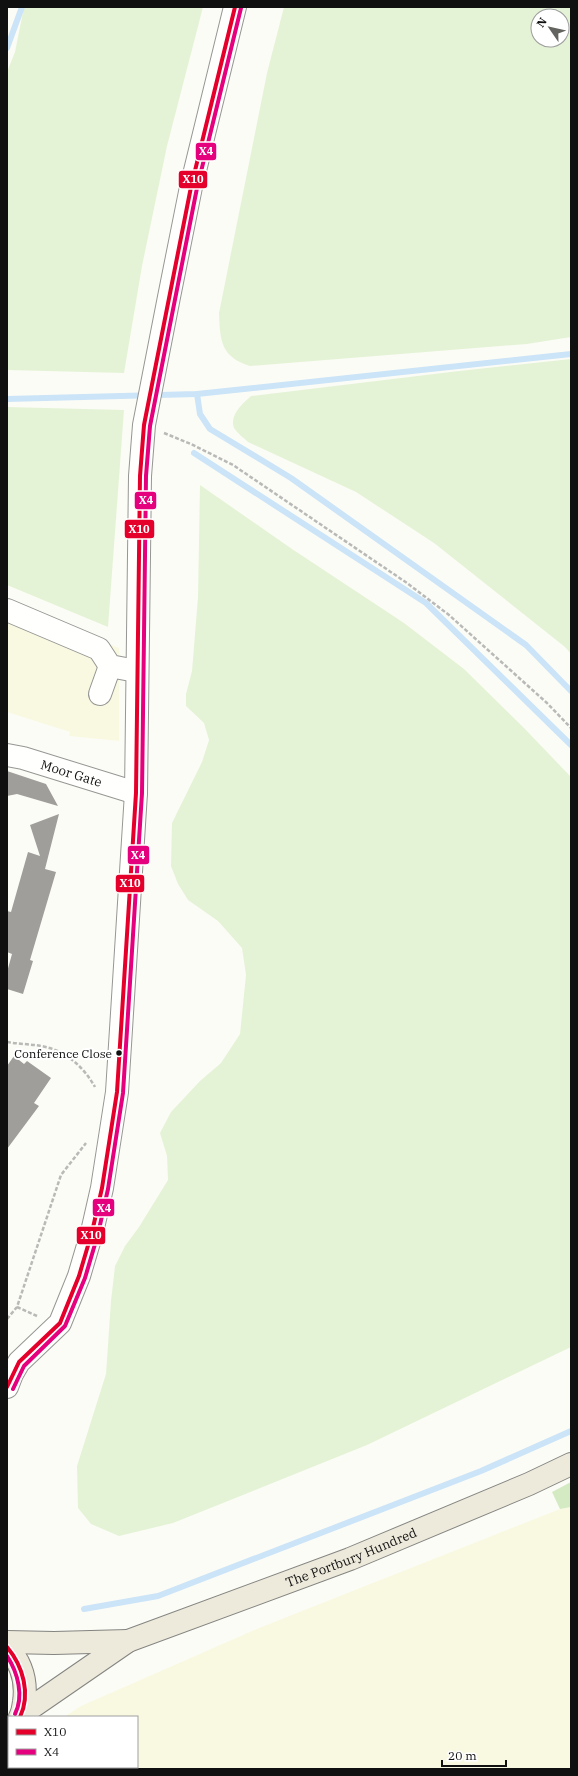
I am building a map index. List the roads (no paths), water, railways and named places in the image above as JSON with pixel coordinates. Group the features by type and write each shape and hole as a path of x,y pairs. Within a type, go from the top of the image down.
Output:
{"main road":[{"name":"The Portbury Hundred","path":"21,1716 128,1641 350,1559 529,1484 571,1464"},
{"name":"The Portbury Hundred","path":"7,1642 54,1643 128,1641"},
{"path":"7,1646 14,1654 23,1675 25,1691 21,1716"}],"street":[{"path":"7,1387 19,1362 60,1323 80,1276 102,1188 117,1092 136,794 136,671 140,476 144,425 191,187 235,7"},
{"path":"7,610 98,649 110,666 136,671"},
{"path":"100,694 110,666"},
{"name":"Moor Gate","path":"7,755 23,758 136,794"}],"waterway":[{"path":"7,48 22,7"},
{"path":"7,399 197,394 571,354"},
{"path":"197,394 200,414 210,429 291,478 526,645 571,691"},
{"path":"194,453 426,603 571,745"},
{"path":"84,1609 158,1596 481,1471 571,1431"}],"place":[{"name":"Conference Close","path":"119,1053"}]}
